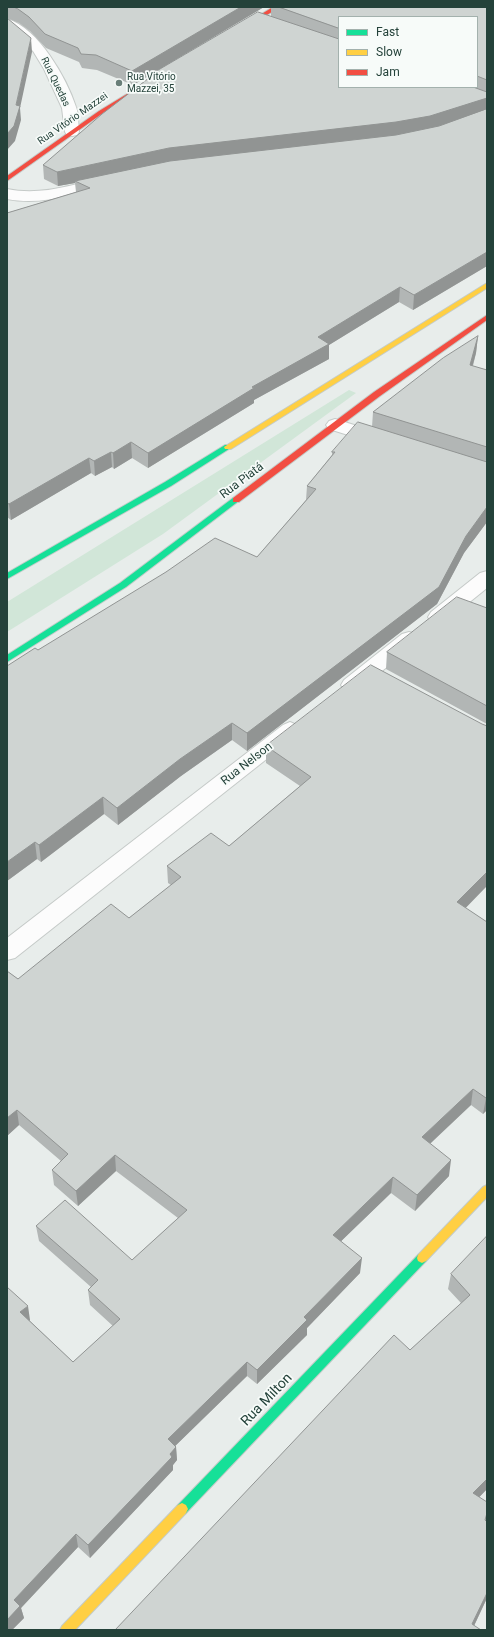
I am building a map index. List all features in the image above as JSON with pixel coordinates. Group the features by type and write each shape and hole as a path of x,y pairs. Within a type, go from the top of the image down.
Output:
{"street":[{"path":"230,35 277,7"},
{"path":"257,19 272,24"},
{"name":"Rua Quedas","path":"7,24 19,31 38,48 51,68 69,108 72,132"},
{"name":"Rua Vitório Mazzei","path":"7,179 101,112 156,78"},
{"path":"7,194 29,197 53,194 115,180"},
{"path":"7,576 168,484 487,285"},
{"name":"Rua Piatá","path":"7,660 123,585 335,425 487,316"},
{"path":"335,425 396,444"},
{"path":"337,695 487,578"},
{"path":"369,671 389,682"},
{"name":"Rua Nelson","path":"7,951 305,719"},
{"name":"Rua Milton","path":"66,1630 487,1190"}],"green space":[{"path":"349,390 356,393 163,534 7,632 7,602"}],"building":[{"path":"14,7 241,7 132,71 96,55 81,54 78,48 45,34 29,17"},
{"path":"279,7 487,7 487,80 478,76 478,16 338,16 338,28"},
{"path":"258,12 338,39 338,88 476,88 487,92 487,98 430,116 396,122 169,148 57,172 43,165 102,114 149,78 147,77"},
{"path":"7,18 31,38 16,105 20,106 14,126 7,134"},
{"path":"487,109 487,252 414,295 400,287 318,337 329,344 252,387 254,388 148,453 131,442 113,453 111,452 94,461 89,458 9,504 7,503 7,213 90,188 75,181 170,161 396,135 439,126"},
{"path":"478,336 470,365 487,370 487,447 373,412 443,358"},
{"path":"358,422 487,462 487,507 466,536 439,587 247,733 232,723 180,759 117,808 103,797 39,845 35,842 7,862 7,666 35,648 38,650 166,572 215,538 257,557 316,489 307,486 335,452 332,452"},
{"path":"457,597 487,608 487,706 387,652"},
{"path":"371,665 487,726 487,872 457,902 487,922 487,1097 486,1098 473,1089 422,1137 451,1160 417,1195 393,1177 333,1235 362,1258 304,1317 307,1320 257,1370 247,1362 168,1439 176,1447 170,1454 172,1457 88,1545 76,1534 14,1600 20,1606 7,1620 7,1287 28,1306 20,1312 73,1362 120,1319 88,1290 98,1280 36,1226 65,1200 132,1260 187,1210 115,1155 76,1191 52,1170 68,1154 17,1110 7,1118 7,971 18,979 111,904 129,918 181,877 167,866 211,833 229,846 311,777 266,746"},
{"path":"487,1236 487,1479 473,1493 487,1502 487,1513 485,1520 487,1522 487,1593 472,1624 481,1630 115,1630 394,1335 410,1350 470,1295 451,1274"}],"traffic: fast":[{"path":"7,576 168,484 228,447"},
{"path":"7,659 123,585 236,500"},
{"path":"182,1509 422,1258"}],"traffic: slow":[{"path":"228,447 487,285"},
{"path":"422,1258 487,1190"},
{"path":"66,1630 182,1509"}],"traffic: jam":[{"path":"240,29 277,7"},
{"path":"7,179 101,112 147,84"},
{"path":"236,500 377,394 487,317"}],"place":[{"name":"Rua Vitório Mazzei, 35","path":"119,83"}]}
